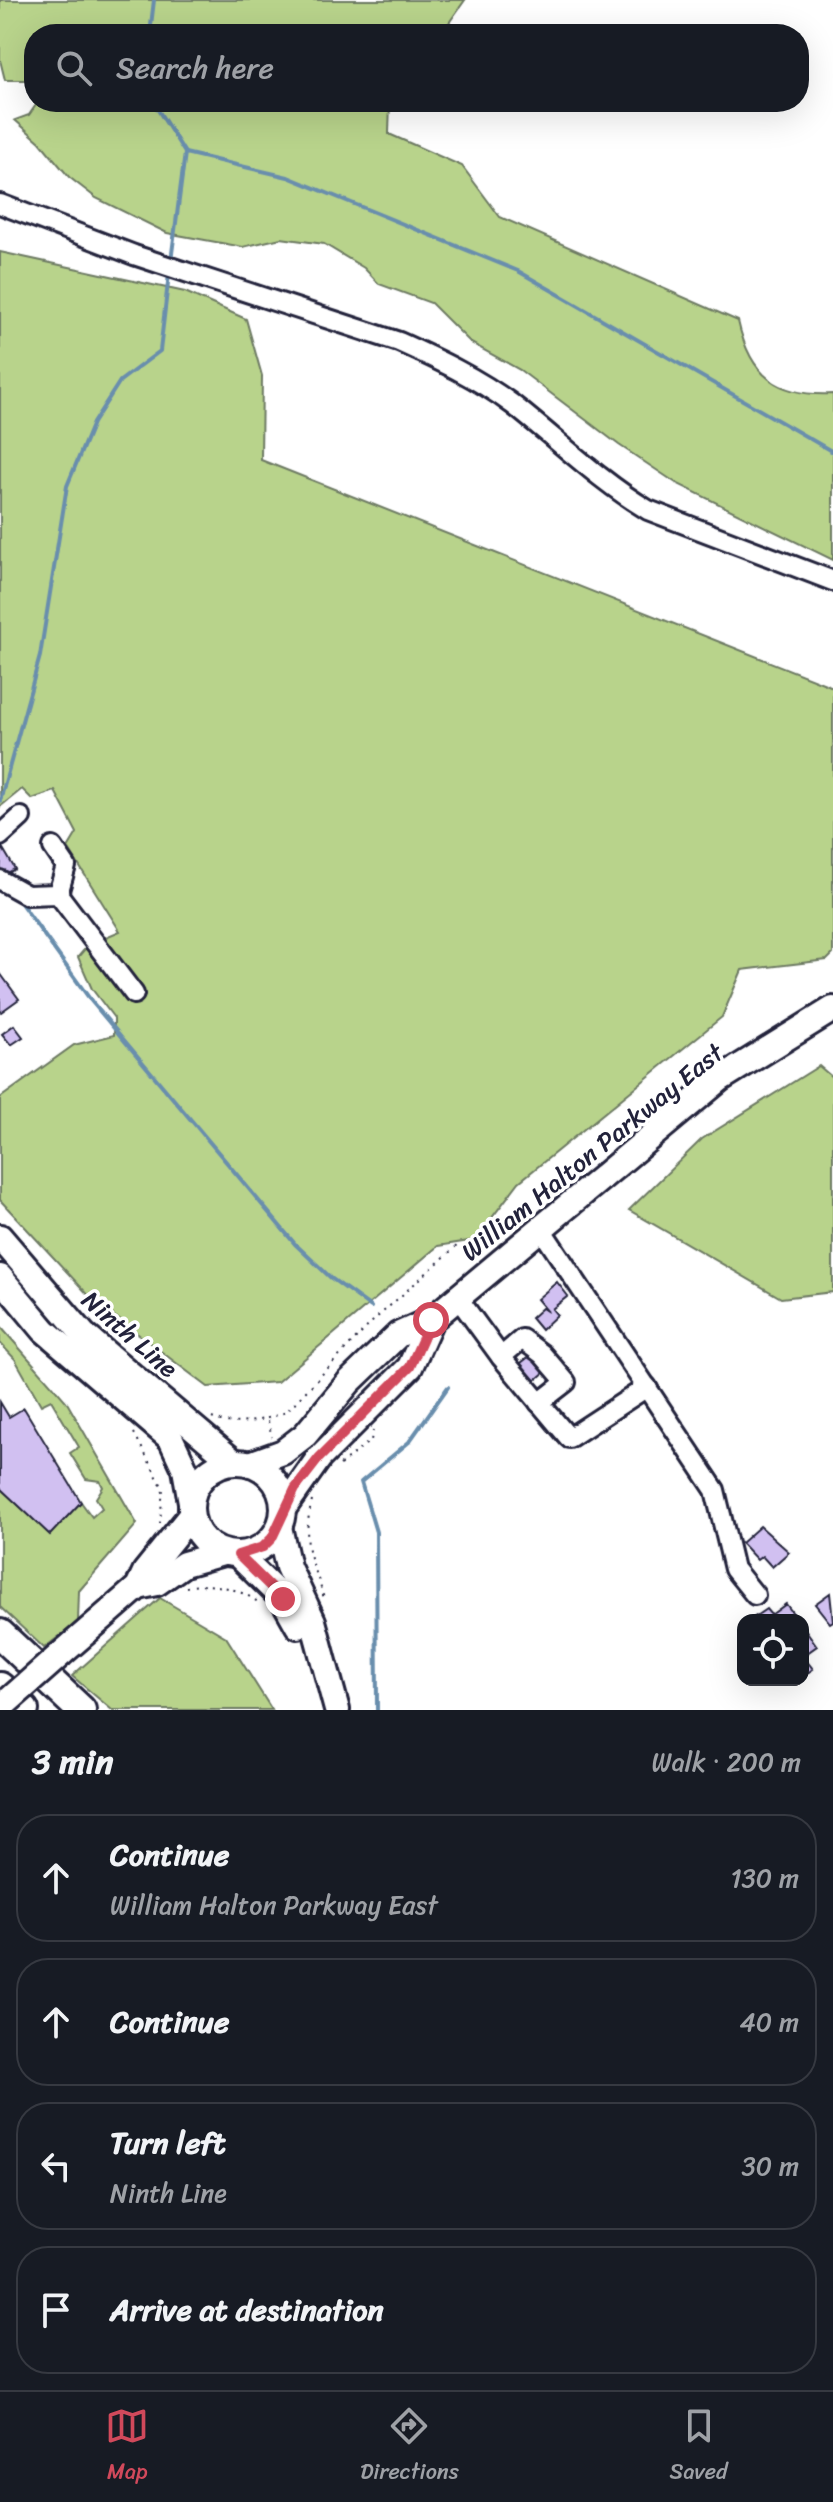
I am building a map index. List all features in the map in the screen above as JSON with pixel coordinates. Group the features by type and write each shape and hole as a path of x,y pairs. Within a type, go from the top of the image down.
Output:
{"highway":[{"path":"0,1634 81,1710"},
{"path":"0,1687 24,1710"}],"main road":[{"name":"William Halton Parkway East","path":"242,1463 283,1452 398,1335 431,1320 720,1079 833,1009"},
{"name":"Ninth Line","path":"0,1237 84,1335 242,1463"},
{"name":"Ninth Line","path":"0,1277 44,1330 171,1439 185,1469 191,1509"},
{"name":"William Halton Parkway East","path":"281,1518 319,1458 410,1367 431,1320"},
{"path":"0,1708 138,1587 145,1572 191,1509 205,1475 242,1463 274,1481 288,1567 313,1621 320,1657 337,1710"},
{"path":"191,1509 202,1539 231,1554 283,1599 299,1629 320,1657"},
{"path":"138,1587 157,1583 184,1564 263,1547 281,1518"}],"lane":[{"path":"0,204 123,251 399,342 441,361 510,403 620,493 648,510 833,581"},
{"path":"0,836 21,817"},
{"path":"53,847 66,866 58,894"},
{"path":"0,880 27,895 58,894"},
{"path":"58,894 134,994"},
{"path":"541,1229 715,1490 734,1569 755,1595"},
{"path":"458,1298 501,1357 569,1438 647,1387"},
{"path":"501,1357 522,1339 542,1354 566,1382 539,1403"}],"path":[{"path":"203,1415 219,1421 268,1419 300,1401 374,1320 460,1243"},
{"path":"268,1419 269,1433 276,1444"},
{"path":"129,1424 163,1488 164,1505 156,1530"},
{"path":"331,1472 371,1440"},
{"path":"313,1499 306,1524 307,1557 324,1596 325,1609"},
{"path":"181,1588 204,1583 234,1590 262,1605"}],"green space":[{"path":"0,0 465,0 448,24 24,24 24,80 5,80 0,60"},
{"path":"31,112 390,112 389,134 462,166 500,217 738,321 750,356 769,379 797,392 833,394 833,560 676,483 619,445 520,370 471,343 431,303 379,284 364,268 324,244 281,238 243,247 167,233 96,198 69,177 40,142 15,120"},
{"path":"0,252 185,292 246,319 262,376 261,460 833,687 833,954 827,960 742,970 722,1017 519,1182 475,1240 438,1246 277,1382 208,1387 93,1300 0,1200 0,1098 74,1045 114,1035 114,1018 92,989 78,957 89,944 120,931 68,848 77,833 55,791 32,799 22,789 0,807"},
{"path":"819,1066 833,1078 833,1292 781,1298 629,1210 702,1139"},
{"path":"0,1326 66,1401 137,1524 79,1591 78,1622 44,1648 0,1607 0,1488 50,1534 81,1502 92,1517 102,1508 96,1498 103,1487 100,1481 86,1479 70,1453 79,1447 51,1400 41,1405 15,1359 0,1343"},
{"path":"160,1598 226,1637 272,1710 112,1710 72,1676"}],"building":[{"path":"2,847 15,869 2,876 0,871"},
{"path":"0,973 19,999 1,1012 0,1011"},
{"path":"14,1025 23,1037 11,1045 2,1034"},
{"path":"557,1282 568,1296 552,1309 557,1315 541,1330 531,1318 542,1308 548,1312 537,1299"},
{"path":"531,1355 546,1371 531,1384 516,1367"},
{"path":"0,1402 9,1417 24,1408 81,1502 50,1535 0,1488"},
{"path":"760,1526 789,1552 772,1567 762,1556 757,1560 741,1543"},
{"path":"830,1593 833,1621 830,1623 815,1604"},
{"path":"786,1604 794,1614 772,1614"},
{"path":"809,1635 817,1646 809,1652"}],"waterway":[{"path":"151,24 154,0"},
{"path":"159,112 185,153 171,261"},
{"path":"185,153 288,177 518,271 833,452"},
{"path":"0,801 40,656 67,486 93,423 120,381 160,351 169,274"},
{"path":"18,899 92,1002 295,1244 331,1278 371,1307"},
{"path":"377,1710 376,1532 361,1482 409,1442 448,1387"}],"route":[{"path":"283,1599 238,1555 263,1547 272,1538 279,1527 283,1509 319,1458 410,1367 431,1320"}]}
